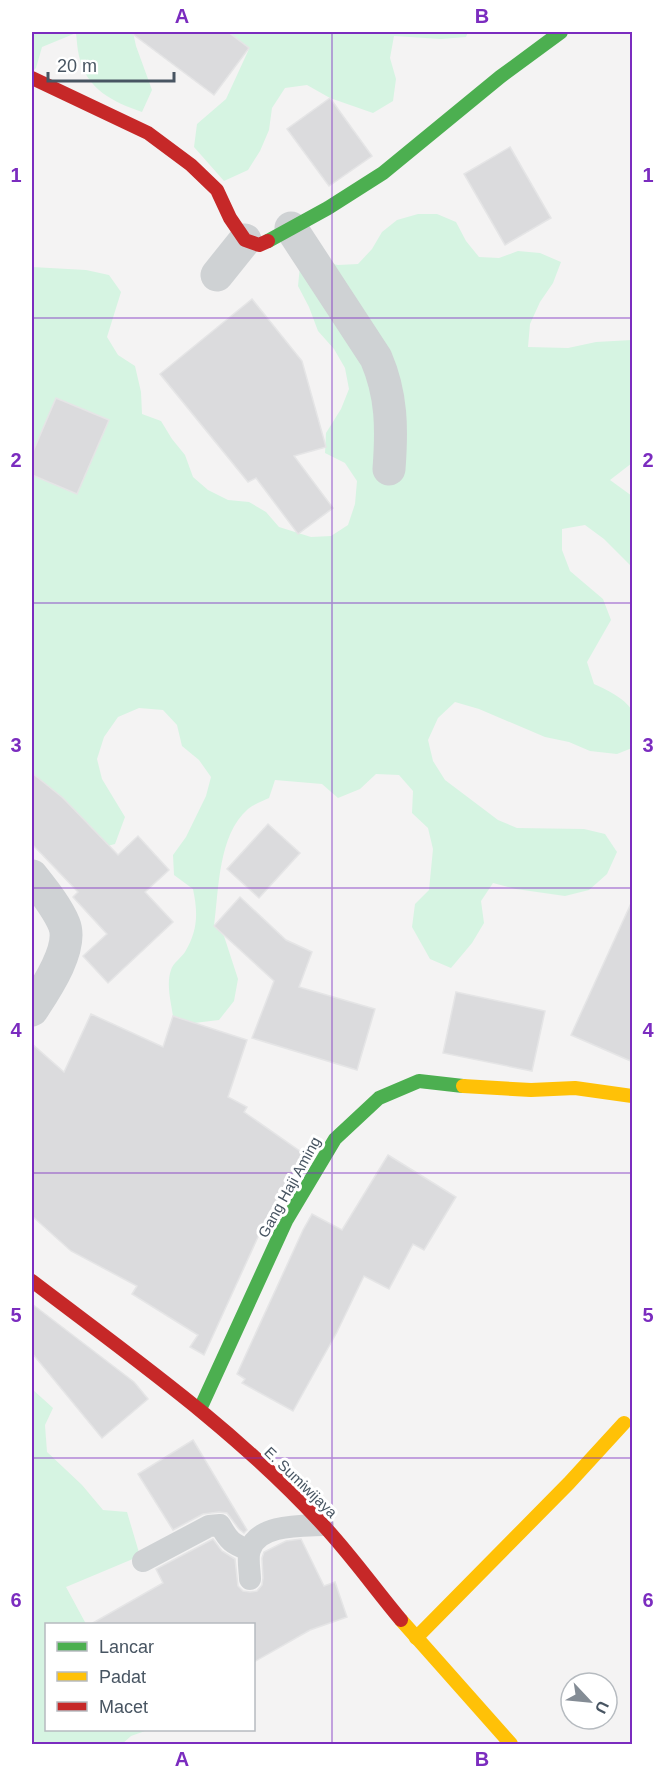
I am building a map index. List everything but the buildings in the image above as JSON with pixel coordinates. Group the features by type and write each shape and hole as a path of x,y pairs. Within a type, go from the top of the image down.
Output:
{"street":[{"path":"32,78 148,133 191,165 217,190 230,218 245,240 260,245 325,210 368,183 436,131 492,82 544,47 561,32"},
{"path":"291,228 376,358 384,377 390,407 389,469"},
{"path":"217,275 245,240"},
{"path":"32,876 64,925 66,940 61,958 49,983 32,1010"},
{"name":"Gang Haji Aming","path":"200,1409 286,1221 335,1139 379,1098 419,1081 531,1090 575,1088 633,1096"},
{"name":"E. Sumiwijaya","path":"32,1281 200,1409 272,1475 323,1525 417,1638 511,1744"},
{"path":"417,1638 561,1492 624,1423"}],"lane":[{"path":"143,1561 209,1526 220,1525 229,1540 249,1550"},
{"path":"250,1579 249,1550 258,1537 277,1528 323,1525"}],"green space":[{"path":"32,32 133,32 152,90 142,112 111,99 94,86 78,53 76,33 42,47 36,68 32,72"},
{"path":"192,32 468,32 466,37 441,39 394,36 390,58 396,79 393,101 373,113 330,98 307,85 285,88 272,108 269,130 248,170 224,181 194,147 197,124 226,99 249,49 199,51"},
{"path":"418,214 437,214 456,222 466,241 479,257 499,258 518,251 540,253 561,262 553,283 540,302 530,324 528,347 568,348 596,342 632,340 632,463 610,480 632,496 632,567 604,539 585,525 562,529 562,550 570,571 603,599 611,620 587,662 594,684 609,691 632,710 632,748 617,754 590,751 569,742 545,737 479,709 455,702 438,718 428,740 433,761 445,780 498,820 517,828 584,829 605,834 617,852 607,874 589,890 565,896 516,889 493,883 481,901 484,923 472,943 451,968 430,959 412,927 415,904 429,890 433,849 428,828 412,813 413,791 399,775 376,774 360,789 338,798 322,784 275,780 269,798 250,807 238,820 225,848 222,863 214,926 224,936 238,979 234,1001 219,1020 194,1023 173,1016 169,993 171,970 189,944 195,929 196,914 193,889 174,875 173,855 186,837 206,796 211,777 199,760 182,746 177,725 163,710 139,708 118,717 104,737 97,759 102,779 125,817 115,844 92,850 32,828 32,267 86,270 109,275 121,292 107,337 118,355 135,366 141,392 142,414 161,421 185,455 193,477 208,490 228,500 249,502 266,512 279,527 311,537 331,536 348,525 355,504 357,481 345,463 325,453 326,433 341,409 349,389 345,368 334,349 318,331 298,286 300,266 318,261 338,265 358,264 372,249 382,232 397,220"},
{"path":"32,1389 53,1408 45,1425 47,1452 82,1485 103,1510 127,1512 140,1556 66,1587 85,1623 45,1623 45,1731 145,1731 131,1736 122,1744 32,1744"}],"traffic: fast":[{"path":"268,241 328,208 383,173 500,77 561,32"},
{"path":"200,1409 286,1221 335,1139 379,1098 419,1081 463,1086"}],"traffic: slow":[{"path":"463,1086 531,1090 575,1088 632,1096"},
{"path":"416,1638 569,1483 624,1423"},
{"path":"401,1620 511,1744"}],"traffic: jam":[{"path":"32,78 148,133 191,165 217,190 230,218 245,240 259,245 268,241"},
{"path":"32,1281 146,1367 255,1458 333,1536 401,1620"}]}
